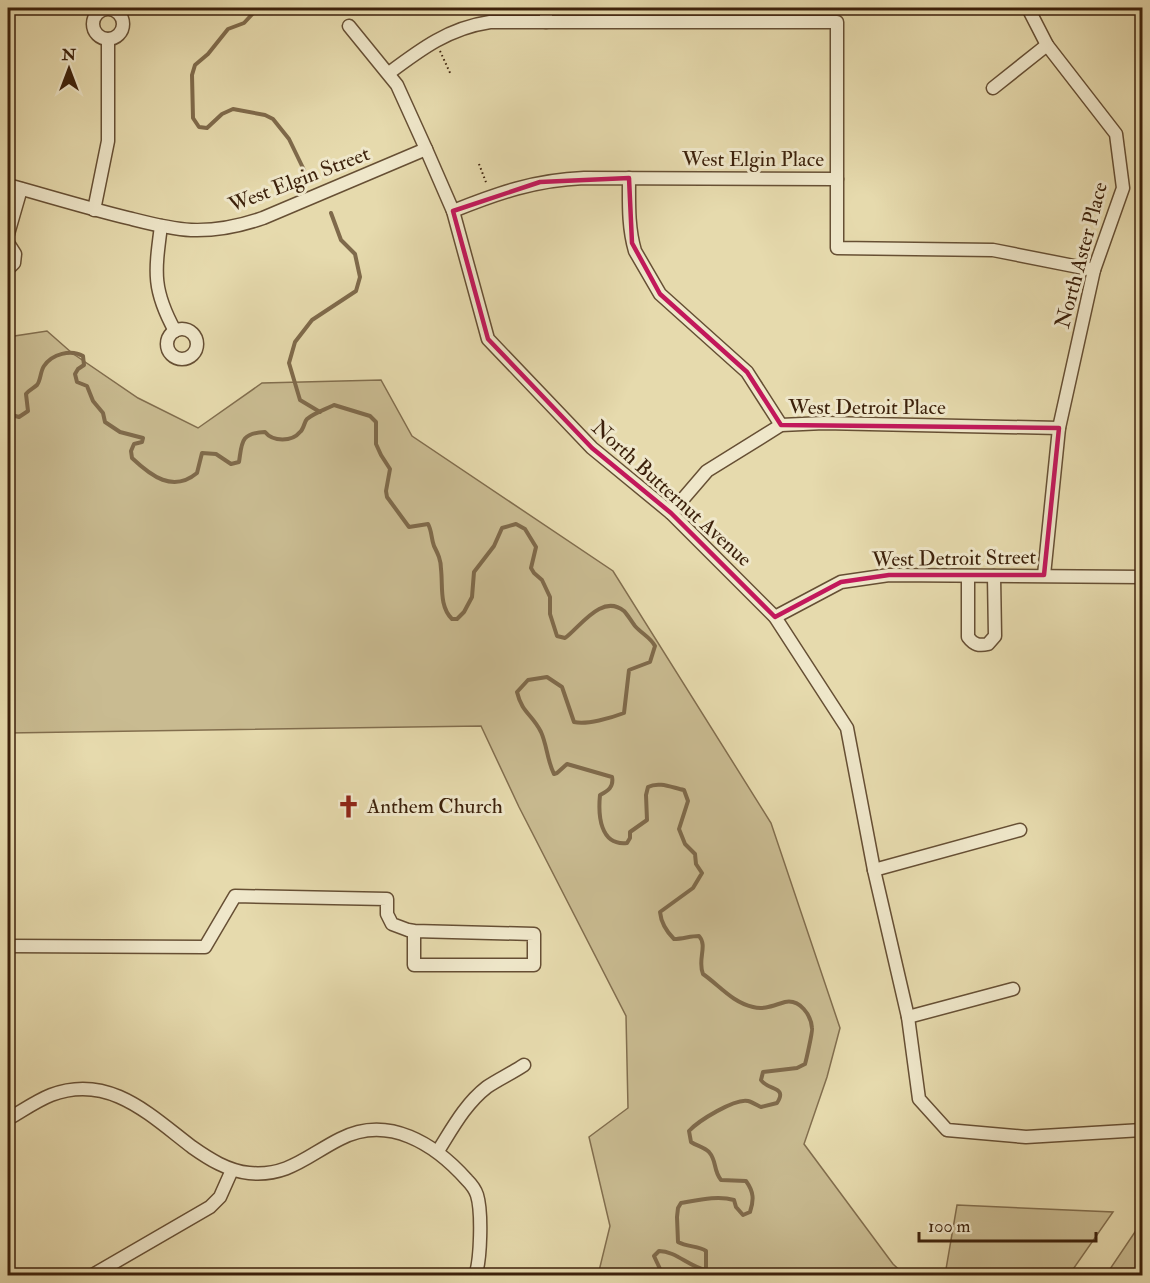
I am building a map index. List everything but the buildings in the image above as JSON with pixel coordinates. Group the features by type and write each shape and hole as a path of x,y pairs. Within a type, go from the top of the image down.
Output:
{"street":[{"path":"546,8 546,22"},
{"name":"North Aster Place","path":"1028,8 1047,45 1116,134 1123,188 1094,270 1059,428 1044,575"},
{"path":"389,73 435,40 453,31 482,23 500,21 837,22 837,179"},
{"name":"North Butternut Avenue","path":"349,26 389,73 402,95 426,149 453,211 488,339 592,448 671,513 775,617 848,728 874,870 908,1017 919,1100 946,1130 1026,1137 1143,1130"},
{"path":"94,210 108,141 108,39"},
{"path":"993,88 1047,45"},
{"name":"West Elgin Street","path":"8,185 94,210 161,226 190,230 215,230 240,226 263,218 426,149"},
{"name":"West Elgin Place","path":"453,211 491,196 540,182 584,178 837,179 837,248 993,250 1094,270"},
{"path":"629,178 629,222 632,243 660,294 747,372 781,425"},
{"path":"8,234 21,189"},
{"path":"161,226 156,285 159,299 175,331"},
{"path":"8,243 14,249 15,258 14,263 8,269"},
{"name":"West Detroit Place","path":"671,513 707,471 781,425 824,423 1059,428"},
{"name":"West Detroit Street","path":"775,617 841,582 889,575 1143,577"},
{"path":"968,577 968,637 980,646 988,644 994,636 994,576"},
{"path":"874,870 1020,830"},
{"path":"8,946 205,947 235,897 387,899 387,914 392,924 408,930 534,934 534,965 414,965 414,931"},
{"path":"908,1017 1013,989"},
{"path":"438,1151 474,1099 488,1087 524,1065"},
{"path":"8,1119 52,1094 98,1089 128,1100 206,1157 232,1170 249,1173 280,1171 295,1166 341,1138 375,1129 405,1133 438,1151 473,1185 477,1194 480,1253 475,1275"},
{"path":"91,1275 210,1207 220,1197 232,1170"}],"path":[{"path":"435,40 451,75"},
{"path":"479,164 491,196"}],"highlighted area":[{"path":"629,178 632,243 660,294 747,372 781,425 1059,428 1044,575 889,575 841,582 775,617 671,513 592,448 488,339 453,211 540,182"}],"shaded area":[{"path":"47,331 72,353 138,398 198,428 262,383 381,380 412,436 613,571 771,823 840,1028 827,1077 804,1144 893,1264 905,1275 598,1275 610,1226 589,1137 628,1108 626,1016 519,807 481,726 8,733 8,337"},
{"path":"957,1205 1113,1212 1069,1275 945,1275"},
{"path":"1141,1223 1142,1275 1106,1275"}],"waterway":[{"path":"258,8 244,23 228,29 208,54 195,65 192,75 193,118 199,127 207,128 222,114 233,109 265,115 273,119 289,139 304,170"},
{"path":"1139,8 1142,12"},
{"path":"320,412 300,400 289,363 295,342 312,320 356,291 360,277 355,254 341,240 331,213"},
{"path":"8,414 19,417 28,411 26,394 37,385 43,368 52,358 67,353 83,356 84,365 75,374 77,382 87,386 93,401 103,413 105,422 120,432 143,438 142,442 134,444 131,451 132,458 155,476 171,482 188,479 197,473 202,453 216,454 231,464 239,462 242,444 251,434 265,432 277,439 292,438 301,431 307,419 334,405 370,416 376,422 376,444 390,469 387,497 409,527 428,524 439,557 443,602 452,619 457,619 464,612 472,597 474,572 494,546 502,528 516,524 525,529 536,547 531,568 542,580 550,597 550,614 557,636 565,638 592,614 608,606 624,611 635,626 653,643 655,646 650,662 629,670 624,713 619,715 592,722 574,722 562,687 547,677 528,680 517,692 524,709 541,732 554,774 567,764 612,777 611,786 600,795 599,803 603,828 611,840 627,843 630,832 647,820 648,787 661,785 684,790 688,801 679,829 685,844 695,854 696,864 702,873 693,888 660,912 664,926 674,939 699,936 703,944 701,964 703,974 732,998 757,1008 785,1002 795,1003 804,1009 811,1023 805,1064 797,1068 763,1072 761,1080 779,1091 780,1098 777,1103 761,1107 748,1101 735,1103 708,1116 689,1131 691,1142 711,1155 721,1180 746,1181 752,1196 750,1212 743,1215 736,1207 734,1200 708,1198 681,1203 677,1217 678,1242 706,1251 706,1270"},
{"path":"1139,564 1142,484"},
{"path":"1138,594 1142,729"},
{"path":"659,1276 661,1271 654,1256 659,1251 706,1270 708,1276"}],"place":[{"name":"Anthem Church","path":"349,806"}]}
